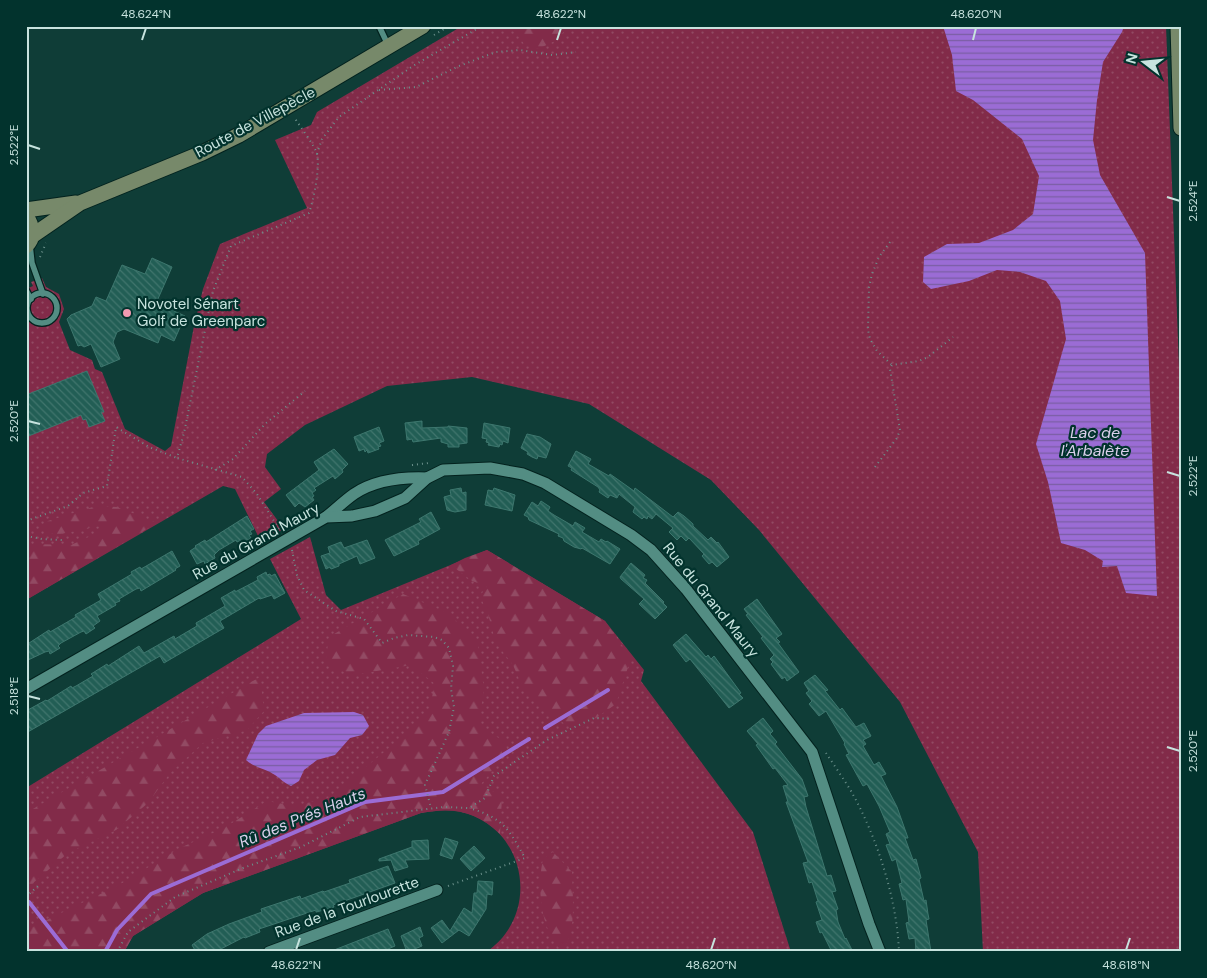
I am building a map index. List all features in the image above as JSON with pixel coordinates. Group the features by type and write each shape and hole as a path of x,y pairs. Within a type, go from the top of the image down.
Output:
{"main road":[{"name":"Route de Villepècle","path":"26,210 80,203 202,153 239,135 423,26"},
{"path":"1178,26 1181,128"},
{"name":"Route de Villepècle","path":"29,242 80,203"},
{"path":"26,216 32,228 29,242"}],"street":[{"name":"Rue du Grand Maury","path":"26,690 326,517 352,516 375,512 405,498 427,478 443,470 490,468 523,474 545,483 580,503 651,550 699,604 812,752 880,952"},
{"path":"326,517 355,493 384,481 410,477 427,478"},
{"name":"Rue de la Tourlourette","path":"269,952 436,890"}],"lane":[{"path":"379,26 388,47"},
{"path":"29,242 32,263 43,294"},
{"path":"26,290 31,299"},
{"path":"38,294 43,294 52,298 56,306 54,316 47,322 38,322 30,317 27,308 31,299 38,294"}],"path":[{"path":"177,458 184,433 213,291 232,246 309,213 315,189 317,154 322,139 338,117 413,66 482,26"},
{"path":"376,90 416,87 459,66 496,52 520,50 552,55 576,52"},
{"path":"294,117 317,154"},
{"path":"890,242 879,257 872,274 868,330 870,339 877,351 892,366"},
{"path":"892,366 919,361 928,357 953,337"},
{"path":"875,467 898,438 900,430 890,369 892,366"},
{"path":"215,470 233,459 265,424 305,391"},
{"path":"26,521 68,506 82,493 107,486 116,427 149,447 177,458 242,477 258,494 293,551 297,575 304,590 336,611 364,619 382,643 408,635 434,637 442,640 448,648 453,666 451,690 454,706 449,732 425,785 431,808"},
{"path":"405,466 431,462"},
{"path":"26,536 63,540"},
{"path":"469,808 485,798 494,776 547,740 594,718 612,719"},
{"path":"824,750 851,792 875,845 888,882 898,934 899,952"},
{"path":"117,952 128,932 175,896 301,847 360,817 444,806 469,808 488,814 503,824 525,858 436,890"},
{"path":"26,897 40,884"}],"green space":[{"path":"462,26 1166,26 1181,419 1181,952 983,952 978,852 900,702 759,530 711,480 589,404 472,377 387,386 305,425 267,454 265,467 281,489 264,502 284,529 261,542 235,489 223,486 26,600 26,289 33,286 31,282 42,278 46,287 59,294 64,309 59,322 70,350 92,360 95,369 102,372 125,429 165,451 171,446 203,289 220,244 307,208 275,140 311,125 317,112"},
{"path":"506,26 568,26 557,40 538,49 525,45 516,33"},
{"path":"96,506 117,507 157,523 26,600 26,547 32,544 71,545 106,529 104,525 56,535 39,529 48,521"},
{"path":"310,537 326,595 341,610 487,550 605,621 644,670 641,681 753,832 791,952 486,952 504,935 515,915 520,893 519,871 511,850 498,832 479,819 447,810 421,813 203,893 133,936 124,952 26,952 26,788 301,619 270,559"},
{"path":"487,550 605,621 631,658 616,704 577,731 534,701 524,690 513,665 496,643 488,614 480,596 487,586 472,581 451,565"},
{"path":"403,594 450,614 478,645 484,690 478,725 505,742 508,753 481,784 502,797 500,834 482,820 464,813 433,811 421,813 203,893 133,936 124,952 26,952 26,930 119,885 180,848 224,828 267,801 294,806 328,798 394,744 429,710 435,684 411,665 354,675 325,665 329,637"},
{"path":"260,677 264,711 247,730 203,743 170,773 148,803 116,830 68,853 26,889 26,813"},
{"path":"553,852 572,872 572,925 570,936 561,950 548,931 542,907 540,882 543,859"}],"water":[{"name":"Lac de l'Arbalète","path":"943,26 1124,26 1103,62 1093,140 1100,175 1145,253 1157,596 1126,593 1117,566 1102,567 1103,561 1085,550 1061,543 1048,482 1036,444 1066,339 1060,301 1046,281 1020,272 997,270 969,281 931,289 923,282 924,257 947,244 979,243 1013,230 1033,214 1039,176 1022,139 973,100 956,91 952,55"},
{"path":"354,712 363,715 369,726 362,735 350,738 335,755 317,760 304,770 299,781 291,786 272,773 246,760 258,734 266,726 304,713"}],"building":[{"name":"Novotel Sénart Golf de Greenparc","path":"152,258 172,267 157,301 185,316 174,341 161,335 158,343 124,329 117,332 113,342 120,359 101,367 91,344 84,347 78,346 67,319 71,315 92,306 96,297 106,301 122,265 145,274"},
{"path":"87,371 104,412 101,412 105,421 89,427 86,419 83,420 81,415 26,437 26,395"},
{"path":"422,421 422,428 448,426 467,428 467,443 459,444 459,447 448,447 448,444 441,442 441,438 413,442 412,439 407,440 405,423"},
{"path":"484,423 510,428 508,443 503,441 499,447 488,445 487,439 482,438"},
{"path":"379,427 384,441 379,443 381,446 378,447 379,449 368,453 364,449 359,451 354,437"},
{"path":"527,434 540,437 551,444 546,458 538,456 537,459 532,457 521,448"},
{"path":"334,449 348,464 342,470 343,472 335,479 333,476 314,488 316,490 312,493 314,496 312,497 314,500 305,507 299,503 295,507 286,495 319,470 314,462"},
{"path":"576,451 591,459 588,464 609,476 610,474 634,491 635,488 673,517 678,512 684,516 708,540 711,537 718,542 729,557 717,567 712,562 709,564 702,556 704,554 689,538 686,541 681,536 677,540 669,532 673,528 656,514 652,519 648,516 647,519 644,517 642,519 633,512 635,507 619,494 617,498 610,495 608,498 599,492 598,487 571,470 572,468 568,466"},
{"path":"461,488 462,493 466,492 466,510 455,512 447,510 444,497 451,495 450,490"},
{"path":"494,488 515,495 512,511 485,505 488,490 493,491"},
{"path":"541,501 550,507 548,511 554,515 573,526 575,522 585,528 582,532 599,542 601,539 607,541 620,549 610,564 582,548 574,547 558,536 559,534 529,520 524,515 532,502 538,506"},
{"path":"431,512 440,529 418,541 419,544 394,556 385,540 421,522 419,519"},
{"path":"247,516 254,529 250,531 252,534 249,535 251,538 241,544 236,540 219,550 214,555 215,558 205,564 204,561 197,564 190,551 195,546 205,540 206,542"},
{"path":"367,540 375,558 360,564 357,556 339,564 339,566 326,569 321,556 330,553 328,547 341,542 344,548"},
{"path":"172,551 180,566 176,570 141,591 140,588 136,589 119,599 120,601 115,603 116,605 97,616 100,621 93,626 95,628 86,634 84,631 81,632 61,643 58,646 60,648 50,654 49,651 45,652 26,661 26,645 49,630 50,632 76,617 75,615 101,600 98,594 132,574 131,572 140,567 141,569"},
{"path":"631,563 645,575 643,578 647,580 645,583 667,607 655,619 639,604 644,599 620,577"},
{"path":"266,572 267,575 270,574 271,576 275,574 285,593 274,599 272,595 259,598 220,621 224,628 164,663 160,656 26,733 26,711 71,686 72,688 76,686 93,676 91,674 107,664 108,666 139,646 144,653 174,636 175,639 197,626 196,623 225,606 221,598 258,580 257,577"},
{"path":"757,599 782,634 776,638 780,642 778,643 799,672 787,681 785,677 782,679 771,664 773,662 770,659 774,655 746,615 748,614 744,609"},
{"path":"686,634 706,657 708,655 711,659 714,656 743,698 729,708 690,659 686,662 673,645"},
{"path":"815,675 828,690 825,691 840,710 842,708 856,727 864,723 871,736 863,740 866,744 863,746 874,765 879,762 886,774 881,776 897,807 908,838 905,838 913,860 916,859 924,901 926,900 929,919 926,920 931,952 916,952 915,938 909,939 906,923 909,922 906,899 903,900 899,884 902,883 896,859 892,861 886,845 890,844 886,834 890,832 879,806 867,784 863,786 846,755 849,754 845,743 826,711 819,716 809,704 812,701 806,693 809,691 804,683"},
{"path":"763,718 773,731 770,734 777,742 775,744 802,779 808,796 804,797 806,807 827,876 831,875 836,891 832,892 838,909 836,910 838,922 853,952 832,952 822,932 820,933 816,922 822,920 816,902 818,901 812,882 809,883 803,863 808,862 786,802 788,802 783,786 788,785 775,768 773,769 756,745 758,744 747,731"},
{"path":"445,838 458,842 452,859 440,855"},
{"path":"428,840 429,859 405,860 408,867 395,871 391,860 379,861 379,859 412,847 412,841"},
{"path":"474,846 485,858 471,871 460,859"},
{"path":"388,866 395,883 333,905 334,907 316,912 316,910 259,929 260,932 244,937 215,952 196,952 192,945 207,934 262,912 261,909 300,896 301,899 324,892 350,883 349,880"},
{"path":"478,881 493,882 492,895 487,894 486,909 469,936 459,930 442,943 431,928 442,920 450,931 464,908 472,913 474,893 477,893"},
{"path":"420,927 423,936 419,938 422,946 407,952 401,936"},
{"path":"388,929 395,946 381,952 329,952"}],"waterway":[{"name":"Rû des Prés Hauts","path":"545,728 608,690"},
{"name":"Rû des Prés Hauts","path":"105,952 117,930 151,894 365,802 443,792 529,739"},
{"path":"29,902 68,952"}],"place":[{"name":"Novotel Sénart Golf de Greenparc","path":"127,313"}]}
